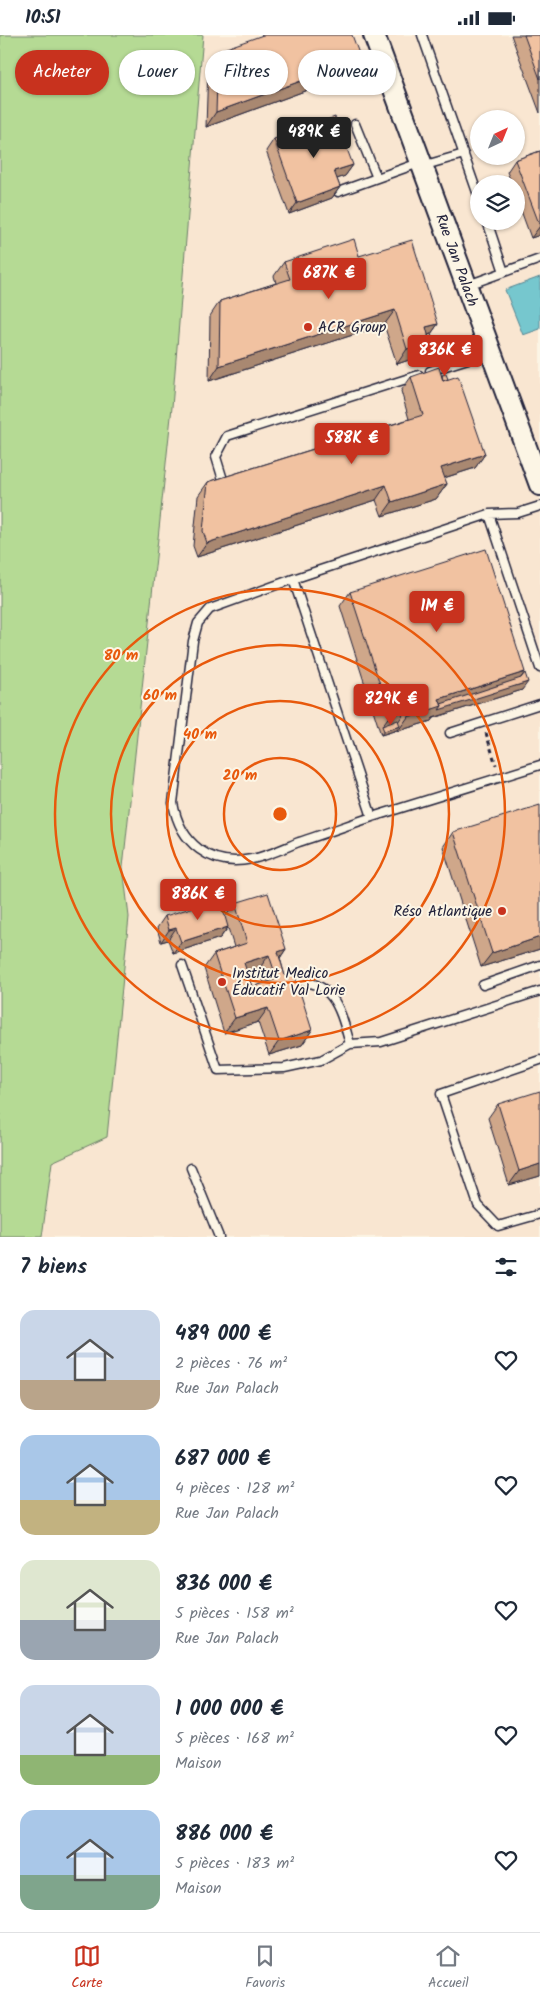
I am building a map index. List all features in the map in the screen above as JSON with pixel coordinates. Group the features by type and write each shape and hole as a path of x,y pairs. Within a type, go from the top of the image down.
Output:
{"street":[{"name":"Rue Jan Palach","path":"374,35 466,286 538,472"}],"lane":[{"path":"422,35 471,175"},
{"path":"356,124 377,178"},
{"path":"338,192 421,164 464,154"},
{"path":"490,230 504,272"},
{"path":"466,286 540,259"},
{"path":"224,483 216,457 227,436 491,351"},
{"path":"540,506 518,513 489,514 293,579 210,609 198,623 192,641 173,803 176,819 193,847 227,861 252,859 372,817 540,765"},
{"path":"489,514 540,668"},
{"path":"293,579 372,817"},
{"path":"450,733 540,705"},
{"path":"182,965 218,1070 284,1068 321,1060 350,1044 380,1042 540,991"},
{"path":"483,985 540,965"},
{"path":"291,981 306,980 320,985 334,999 341,1011 350,1044"},
{"path":"540,1060 442,1094 478,1205 498,1226 540,1214"},
{"path":"191,1168 219,1237"}],"path":[{"path":"482,723 500,778"}],"shaded area":[{"path":"203,35 540,35 540,1237 42,1237 52,1162 129,917 123,867 172,407"}],"green space":[{"path":"0,35 203,35 172,407 123,867 129,917 107,1137 52,1162 42,1237 0,1237"}],"water":[{"path":"540,277 540,329 523,335 505,290"}],"building":[{"path":"263,35 352,35 358,50 298,50 298,82 288,86 288,50 221,50"},
{"path":"524,35 540,35 540,79"},
{"path":"217,95 263,95 216,112"},
{"path":"335,117 353,165 334,171 340,187 297,203 274,139"},
{"path":"540,151 540,226 525,186 525,175 521,175 517,165 525,165 525,156"},
{"path":"354,239 359,256 412,240 438,324 426,327 430,342 407,349 395,310 219,366 220,301 290,279 284,262"},
{"path":"431,334 436,348 423,352 430,342 428,335"},
{"path":"439,367 443,381 458,376 485,454 441,468 447,484 392,502 386,485 207,543 203,531 208,482 423,415 411,377"},
{"path":"446,374 448,379 443,381 442,375"},
{"path":"486,549 525,672 439,699 442,706 408,717 406,710 390,715 350,592"},
{"path":"525,673 528,682 439,710 442,706 441,704 521,678"},
{"path":"398,720 400,726 384,731 382,726"},
{"name":"Réso Atlantique","path":"540,805 540,937 492,953 453,832"},
{"path":"268,893 286,949 278,952 285,976 294,973 312,1030 279,1041 268,1008 235,1018 214,954 247,943 235,903","holes":["269,955 277,979 252,987 244,963"]},
{"path":"220,899 228,927 181,942 176,928 169,930 165,916"},
{"path":"540,1091 540,1164 519,1171 498,1104"}],"place":[{"name":"ACR Group","path":"308,327"},
{"name":"Réso Atlantique","path":"502,911"},
{"name":"Institut Medico Éducatif Val Lorie","path":"222,982"}]}
